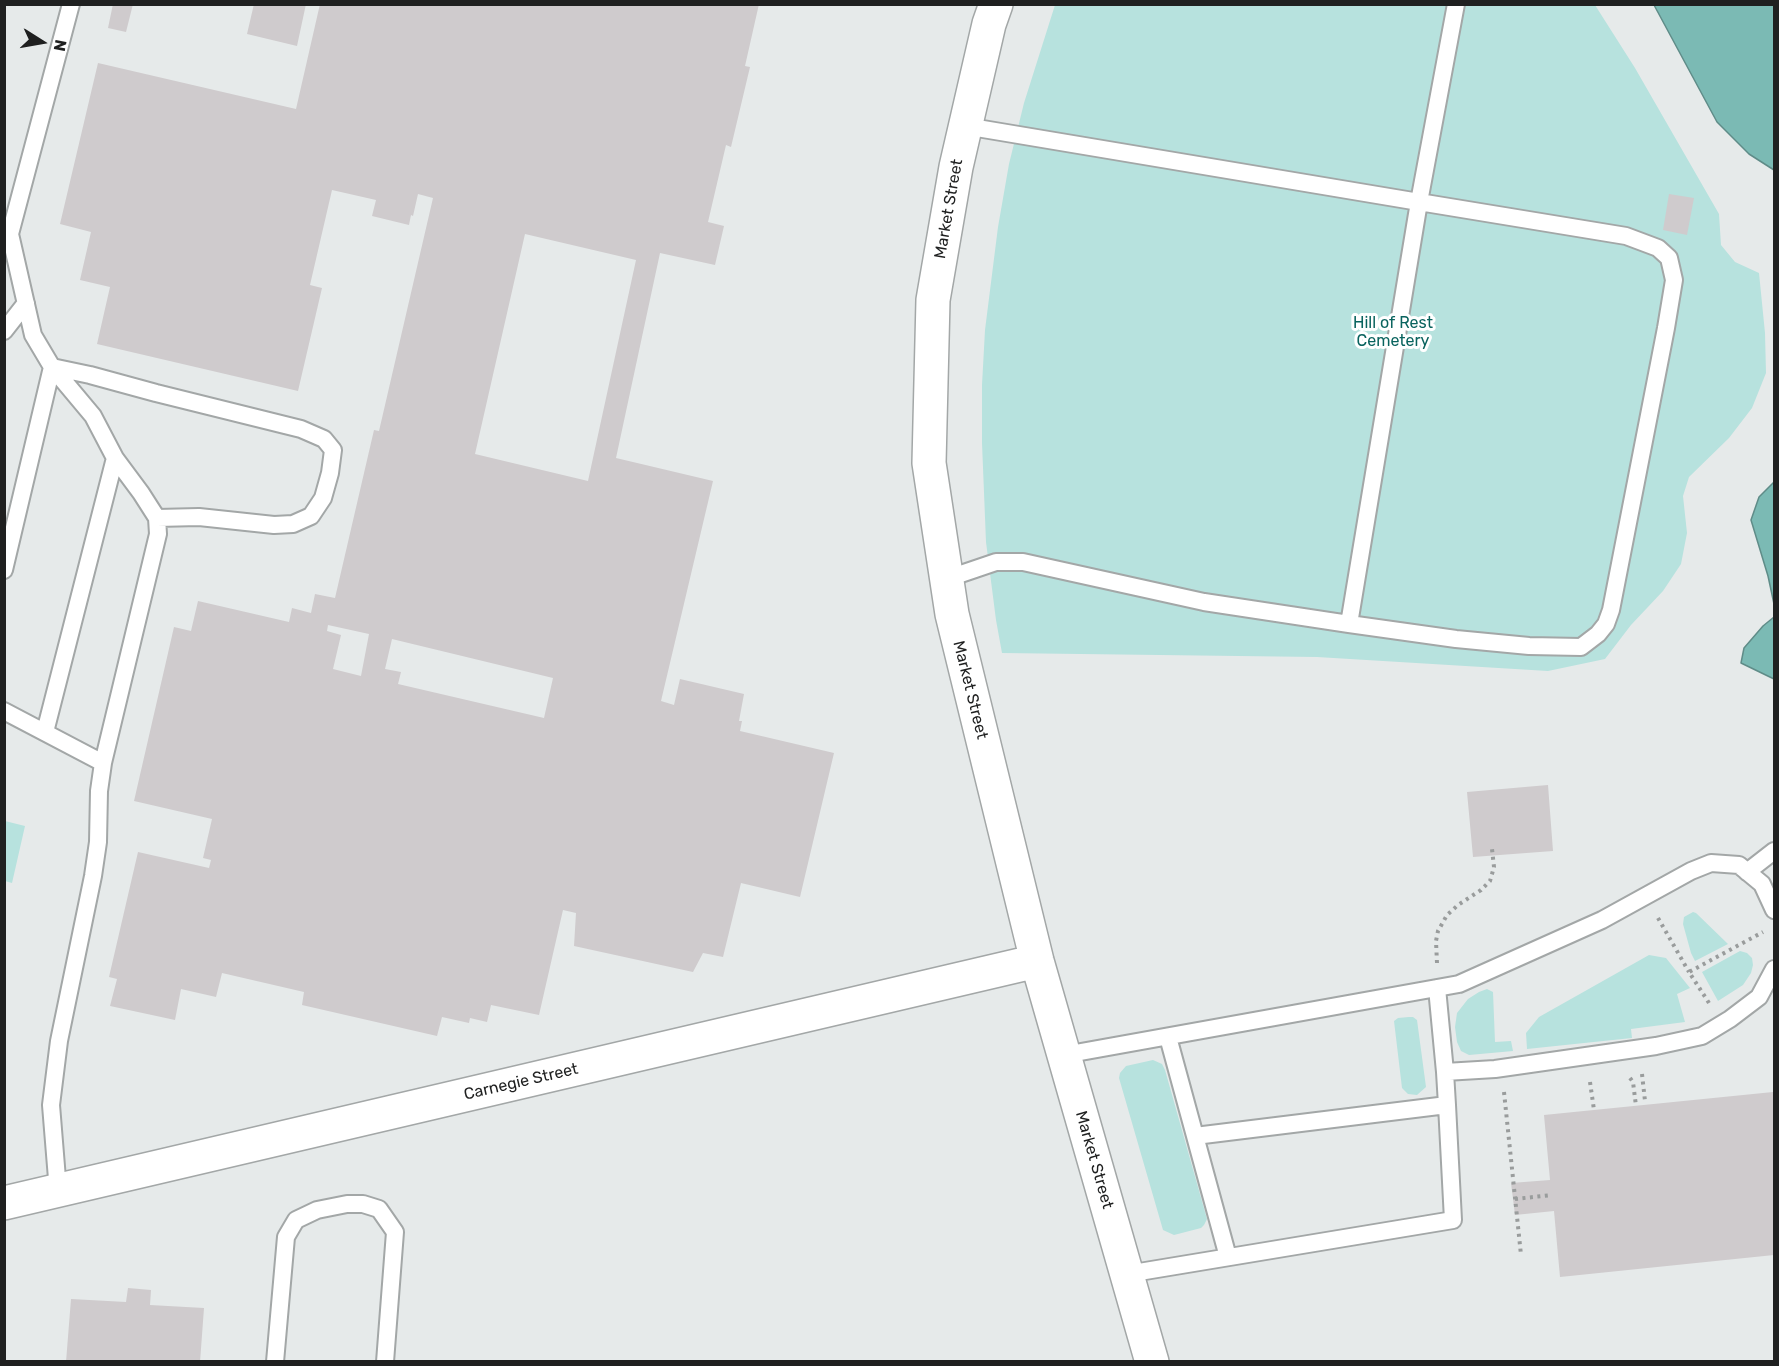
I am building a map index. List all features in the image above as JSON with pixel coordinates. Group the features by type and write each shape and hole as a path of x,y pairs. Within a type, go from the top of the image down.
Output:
{"main road":[{"name":"Market Street","path":"996,4 989,24 956,167 933,300 929,463 952,614 1036,961 1152,1362"},
{"name":"Carnegie Street","path":"4,1203 1036,961"}],"lane":[{"path":"58,1191 51,1105 59,1041 93,876 98,842 102,763 158,534 157,518 115,458 93,416 52,367 33,335 10,234 71,4"},
{"path":"1349,624 1419,202 1456,4"},
{"path":"946,579 996,562 1023,562 1204,602 1456,639 1529,646 1581,647 1598,634 1606,624 1615,593 1674,280 1669,258 1658,248 1626,236 965,126"},
{"path":"4,331 26,303"},
{"path":"52,367 301,429 324,439 333,450 323,498 311,516 293,524 274,525 199,517 157,518"},
{"path":"4,570 52,367"},
{"path":"45,732 115,458"},
{"path":"4,711 102,763"},
{"path":"1748,872 1774,851"},
{"path":"1064,1056 1459,984 1602,920 1711,863 1739,865 1762,884 1774,910"},
{"path":"1445,1072 1495,1069 1656,1047 1702,1036 1759,997 1774,969"},
{"path":"1127,1274 1453,1220 1439,987"},
{"path":"1168,1037 1228,1257"},
{"path":"1195,1136 1447,1105"},
{"path":"275,1362 286,1237 296,1220 317,1210 355,1204 379,1209 395,1232 385,1362"}],"path":[{"path":"1439,987 1435,954 1438,931 1447,915 1490,881 1494,867 1492,849"},
{"path":"1645,897 1722,1024"},
{"path":"1689,972 1765,931"},
{"path":"1622,1075 1632,1078 1636,1106"},
{"path":"1590,1078 1594,1110"},
{"path":"1508,1086 1504,1090 1504,1097 1521,1255"},
{"path":"1634,1091 1644,1090"},
{"path":"1515,1199 1552,1195"}],"green space":[{"name":"Hill of Rest Cemetery","path":"1055,5 1595,5 1635,68 1719,214 1721,245 1735,262 1759,273 1766,373 1752,408 1729,438 1689,477 1683,496 1687,533 1681,564 1663,591 1631,625 1605,659 1548,671 1317,657 1002,653 986,542 982,443 985,330 998,227 1009,164 1024,103"},
{"path":"5,821 25,826 12,883 5,881"},
{"path":"1693,912 1728,944 1695,961 1683,924 1684,917"},
{"path":"1740,951 1752,958 1751,973 1743,985 1718,1001 1702,972"},
{"path":"1649,955 1666,958 1690,988 1677,994 1685,1022 1631,1029 1632,1038 1527,1049 1526,1033 1539,1017"},
{"path":"1487,989 1493,992 1495,1042 1511,1041 1513,1051 1469,1055 1461,1051 1457,1042 1455,1027 1457,1013 1468,999"},
{"path":"1413,1017 1417,1020 1426,1087 1417,1095 1408,1094 1402,1088 1394,1021 1398,1018"},
{"path":"1153,1060 1162,1064 1165,1070 1207,1219 1201,1228 1174,1235 1163,1230 1119,1078 1126,1066"}],"shaded area":[{"path":"1654,5 1774,5 1774,170 1749,154 1717,122"},
{"path":"1774,482 1774,604 1751,520 1759,497"},
{"path":"1774,617 1774,679 1741,663 1744,648"}],"building":[{"path":"113,4 133,4 126,32 108,28"},
{"path":"254,4 306,4 297,46 247,34"},
{"path":"320,4 759,4 745,66 750,67 731,147 726,145 708,222 724,226 715,265 660,253 616,458 713,481 661,701 674,705 680,679 744,694 739,721 742,721 740,731 834,753 800,897 741,883 723,957 703,953 693,972 574,946 576,913 563,910 539,1015 491,1005 487,1022 470,1018 469,1023 442,1017 437,1036 302,1005 304,992 222,973 216,997 181,989 175,1020 110,1006 117,979 109,977 138,852 209,868 211,860 203,858 212,819 134,801 174,627 191,631 198,601 289,622 292,608 311,613 315,594 335,598 374,430 379,431 433,198 418,194 409,225 372,216 376,200 332,190 310,285 322,288 298,391 97,344 110,287 80,280 91,232 60,224 98,63 296,109","holes":["525,234 636,260 588,481 475,454","328,625 369,634 361,676 333,669 341,635 327,631","392,639 553,678 544,718 398,684 401,672 385,669"]},
{"path":"1669,194 1694,198 1687,235 1663,230"},
{"path":"1548,785 1553,851 1473,857 1467,792"},
{"path":"1773,1092 1774,1255 1560,1277 1554,1211 1515,1215 1511,1183 1550,1180 1544,1115"},
{"path":"128,1288 151,1290 150,1305 204,1308 200,1362 66,1362 71,1299 126,1302"}]}
